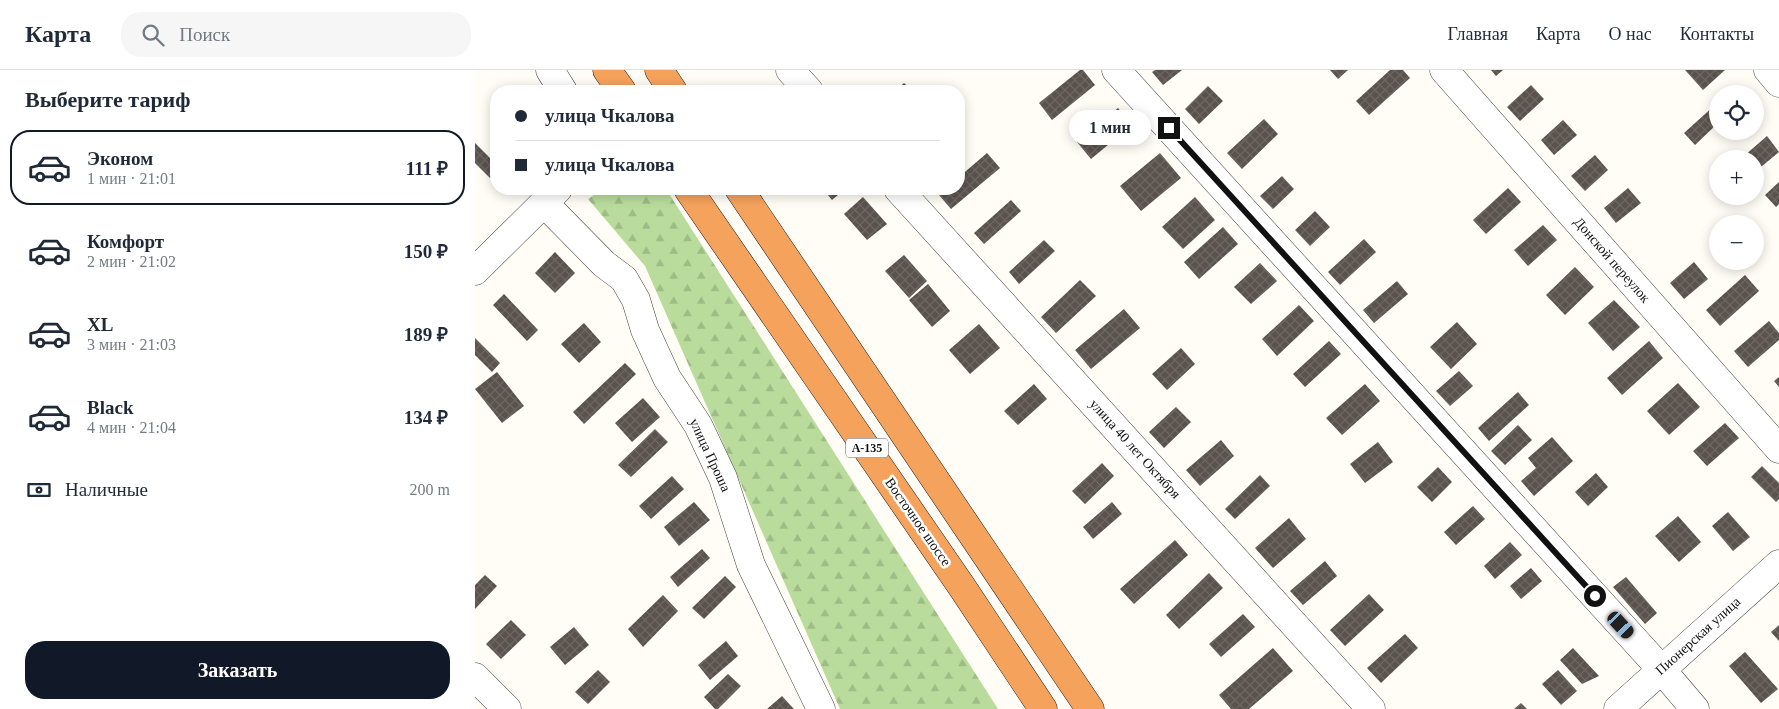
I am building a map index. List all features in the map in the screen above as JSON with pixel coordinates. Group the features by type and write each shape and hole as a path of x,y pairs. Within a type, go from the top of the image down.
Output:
{"highway":[{"path":"607,70 618,85"},
{"path":"659,70 669,85"},
{"name":"Восточное шоссе","path":"693,195 962,587 1043,709"},
{"name":"А-135","path":"743,195 1090,709"}],"street":[{"path":"550,70 559,85"},
{"path":"790,70 804,85"},
{"path":"1116,70 1661,669 1695,709"},
{"name":"Донской переулок","path":"1444,70 1779,449"},
{"path":"1768,70 1779,83"},
{"name":"улица 40 лет Октября","path":"903,195 1371,709"},
{"path":"475,271 551,196"},
{"name":"улица Проша","path":"551,196 604,264 625,279 636,300 645,330 667,378 698,425 723,478 751,565 821,709"},
{"name":"Пионерская улица","path":"1618,709 1779,564"},
{"path":"475,677 507,709"}],"green space":[{"path":"594,195 670,195 998,709 840,709 645,266 588,199"}],"building":[{"path":"1080,70 1083,70 1095,85 1052,120 1039,103"},
{"path":"1155,70 1182,70 1163,85 1152,72"},
{"path":"1330,70 1348,70 1338,79"},
{"path":"1390,70 1403,70 1410,78 1369,115 1356,101"},
{"path":"1491,70 1503,70 1496,76"},
{"path":"1685,70 1725,70 1703,90"},
{"path":"1531,85 1544,99 1520,121 1507,107"},
{"path":"1208,86 1223,101 1199,124 1185,109"},
{"path":"1118,108 1132,125 1091,159 1077,142"},
{"path":"1709,110 1709,132 1695,145 1684,133"},
{"path":"1264,119 1278,134 1242,169 1227,153"},
{"path":"1563,120 1577,135 1554,155 1541,140"},
{"path":"1767,136 1779,152 1764,164 1764,150 1751,150"},
{"path":"475,143 490,158 490,178 475,163"},
{"path":"987,153 1000,168 951,209 939,195 965,195 965,172"},
{"path":"1160,153 1181,178 1141,211 1120,186"},
{"path":"1595,155 1608,170 1585,191 1571,176"},
{"path":"1282,176 1294,189 1273,209 1260,196"},
{"path":"1779,182 1779,204 1776,207 1765,195"},
{"path":"1508,188 1521,202 1486,234 1473,220"},
{"path":"1628,188 1641,203 1616,223 1604,208"},
{"path":"828,195 838,195 832,200"},
{"path":"863,197 887,224 867,240 844,214"},
{"path":"1195,197 1215,220 1183,249 1162,227"},
{"path":"1011,200 1021,211 984,244 974,233"},
{"path":"1315,211 1330,227 1310,246 1295,230"},
{"path":"1543,225 1557,240 1528,266 1514,250"},
{"path":"1223,227 1238,244 1199,279 1184,262"},
{"path":"1364,239 1376,252 1340,285 1328,272"},
{"path":"1044,240 1055,251 1019,284 1009,272"},
{"path":"555,252 575,273 555,293 535,273"},
{"path":"904,255 927,281 909,298 885,271"},
{"path":"1694,262 1708,279 1684,299 1670,283"},
{"path":"1260,263 1277,281 1251,304 1234,287"},
{"path":"1575,267 1594,287 1565,315 1546,295"},
{"path":"1745,275 1759,291 1720,326 1706,310"},
{"path":"1080,280 1096,296 1056,333 1041,317"},
{"path":"1397,281 1408,294 1374,323 1363,310"},
{"path":"928,284 950,311 932,327 909,300"},
{"path":"504,294 538,330 527,341 493,305"},
{"path":"1614,300 1640,327 1613,351 1588,323"},
{"path":"1299,305 1314,321 1277,356 1262,339"},
{"path":"1124,309 1140,328 1091,369 1075,350"},
{"path":"1769,321 1779,333 1779,340 1748,367 1734,351"},
{"path":"1457,322 1477,344 1451,369 1430,347"},
{"path":"584,323 601,342 579,363 561,344"},
{"path":"979,324 1000,348 970,374 949,350"},
{"path":"475,338 500,363 492,372 475,355"},
{"path":"1329,341 1341,354 1305,387 1293,374"},
{"path":"1649,341 1663,358 1622,395 1607,378"},
{"path":"1181,348 1195,364 1167,390 1152,374"},
{"path":"625,363 636,374 584,424 573,412"},
{"path":"1459,371 1473,386 1450,406 1436,391"},
{"path":"497,372 524,406 502,423 475,389"},
{"path":"1779,377 1779,387 1774,381"},
{"path":"1678,383 1700,407 1669,435 1647,411"},
{"path":"1034,384 1047,399 1018,425 1004,411"},
{"path":"1365,384 1380,401 1342,435 1326,418"},
{"path":"1518,392 1529,405 1489,441 1478,428"},
{"path":"643,398 660,417 632,442 615,423"},
{"path":"1176,407 1191,422 1164,448 1149,432"},
{"path":"1725,423 1739,438 1707,466 1693,451"},
{"path":"1518,425 1532,440 1505,465 1491,451"},
{"path":"655,429 668,442 631,477 618,465"},
{"path":"1552,437 1573,461 1534,496 1521,481 1536,468 1528,458"},
{"path":"1221,440 1234,456 1200,486 1186,470"},
{"path":"1378,442 1393,462 1365,483 1350,464"},
{"path":"1102,463 1114,476 1085,504 1072,491"},
{"path":"1762,466 1779,483 1779,499 1776,502 1751,477"},
{"path":"1438,467 1452,482 1432,502 1417,487"},
{"path":"1596,473 1608,487 1588,506 1575,492"},
{"path":"1260,475 1270,486 1235,519 1225,509"},
{"path":"672,476 684,489 651,519 639,506"},
{"path":"694,502 710,520 679,546 664,527"},
{"path":"1112,502 1122,514 1093,539 1083,527"},
{"path":"1473,506 1485,519 1456,545 1444,532"},
{"path":"1728,512 1750,537 1733,551 1712,526"},
{"path":"1678,516 1701,542 1679,562 1655,536"},
{"path":"1289,518 1306,539 1273,568 1255,548"},
{"path":"1175,540 1188,555 1134,604 1120,589"},
{"path":"1510,542 1522,555 1495,579 1484,566"},
{"path":"702,549 710,558 678,587 670,577"},
{"path":"1325,561 1337,576 1303,605 1290,591"},
{"path":"1531,568 1542,581 1521,599 1510,586"},
{"path":"1209,573 1223,588 1179,629 1166,615"},
{"path":"485,575 497,586 475,609 475,585"},
{"path":"725,576 736,587 704,619 692,608"},
{"path":"1626,577 1657,613 1645,624 1613,587"},
{"path":"1369,594 1384,610 1345,646 1330,630"},
{"path":"663,595 678,611 643,647 628,629"},
{"path":"1243,614 1255,627 1221,657 1209,644"},
{"path":"511,620 526,635 501,659 486,644"},
{"path":"1779,625 1779,641 1771,632"},
{"path":"574,627 589,645 565,665 550,647"},
{"path":"1405,634 1418,648 1381,683 1367,668"},
{"path":"726,641 738,656 710,680 698,665"},
{"path":"1273,648 1293,671 1249,709 1231,709 1219,695"},
{"path":"1573,648 1599,676 1582,684 1560,660"},
{"path":"1745,652 1778,689 1761,703 1729,666"},
{"path":"598,670 610,682 588,704 575,692"},
{"path":"1558,670 1577,691 1561,705 1542,684"},
{"path":"728,674 741,686 718,709 715,709 704,697"},
{"path":"782,696 794,709 767,709"},
{"path":"1521,703 1527,709 1514,709"}],"route":[{"path":"1169,128 1595,596"}]}
